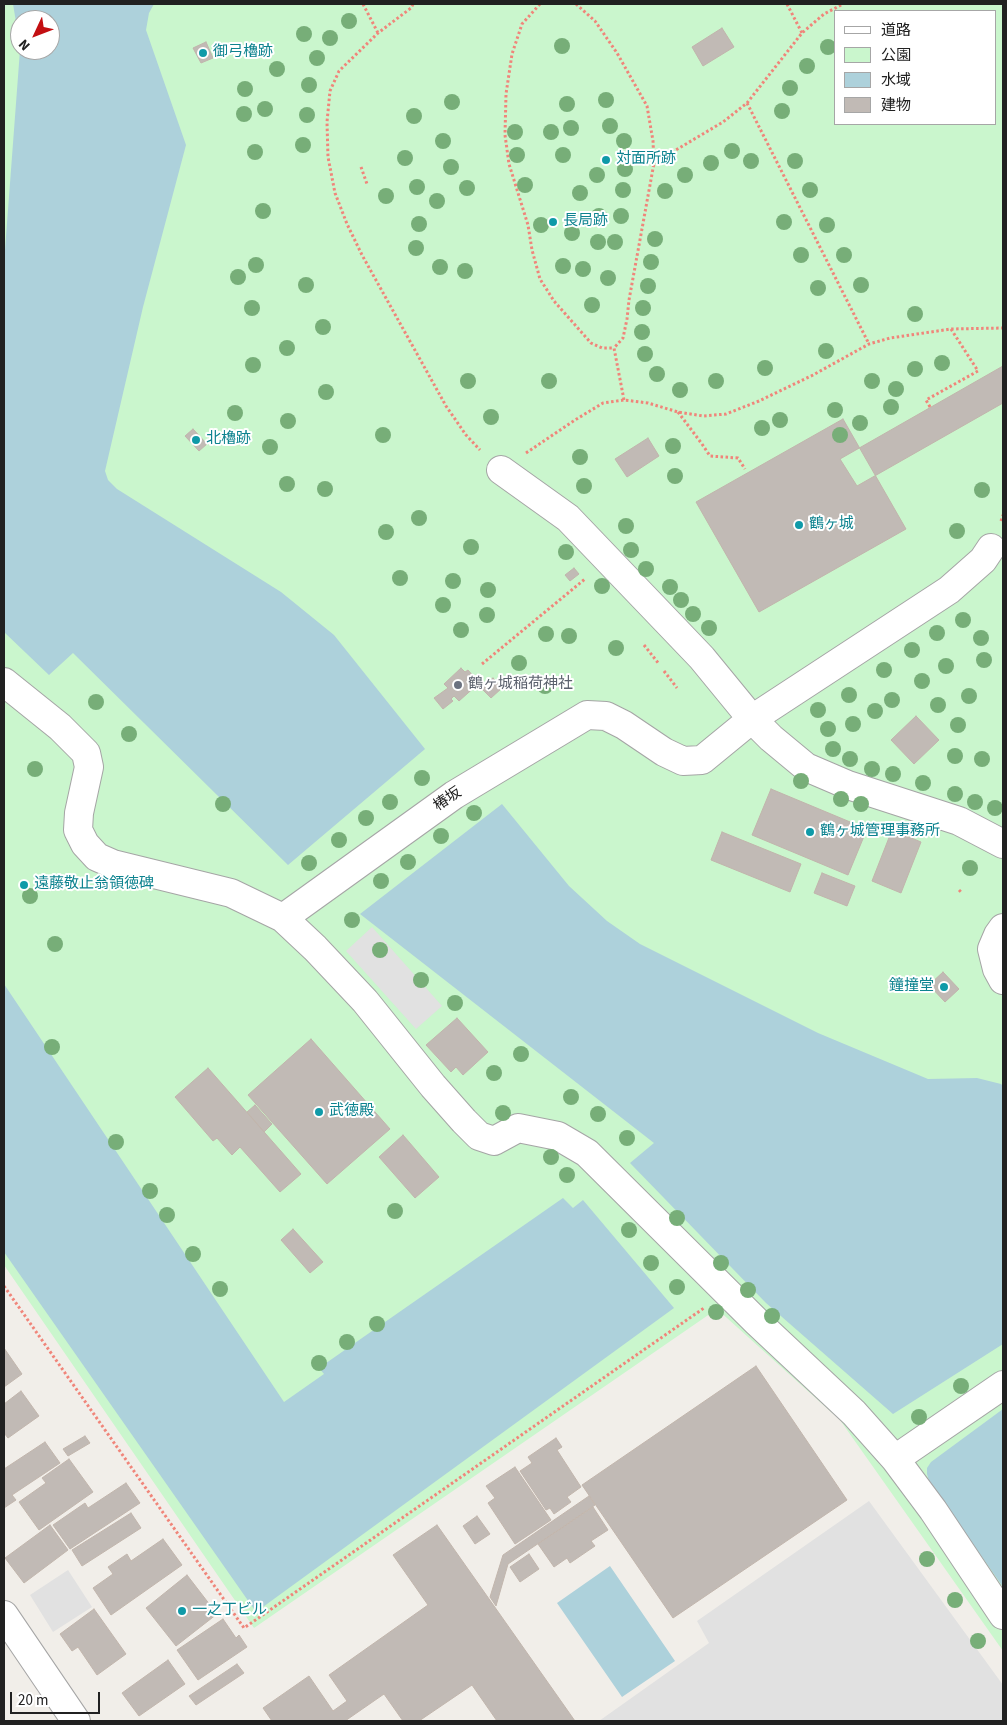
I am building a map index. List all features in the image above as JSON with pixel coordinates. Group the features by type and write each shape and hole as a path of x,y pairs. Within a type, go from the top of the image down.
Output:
{"street":[{"path":"501,470 568,518 702,658 752,719 771,738 806,767 848,785 959,821 1003,844"},
{"name":"椿坂","path":"284,918 454,795 587,715 606,716 624,724 664,752 683,761 702,760 752,719 948,590 983,560 991,548"},
{"path":"4,682 60,727 86,753 88,767 78,813 78,830 85,844 97,857 113,864 231,893 284,918 365,1001 433,1086 479,1136 494,1141 518,1128 558,1136 587,1153 727,1292 854,1412 895,1459 933,1510 1003,1615"},
{"path":"1003,928 992,949 996,968 1003,980"},
{"path":"895,1459 1003,1385"},
{"path":"4,1615 76,1721"}],"path":[{"path":"363,4 378,34"},
{"path":"413,4 411,8 378,34 339,71 330,91 327,122 328,157 336,194 347,224 362,255 446,406 466,435 501,470 603,403 624,400 648,403 678,412 703,416 726,414 759,401 813,375 868,344 890,338 951,329 1003,328"},
{"path":"540,4 522,24 512,54 505,110 505,135 509,164 528,225 532,250 540,279 554,301 591,344 602,348 614,348 623,338 627,319 654,163 653,142 647,106 617,53 595,21 576,4"},
{"path":"787,4 802,33"},
{"path":"654,163 723,122 747,103 802,33 824,14 843,4"},
{"path":"747,103 868,344"},
{"path":"361,167 367,184"},
{"path":"930,407 926,400 978,371 951,329"},
{"path":"614,348 624,400"},
{"path":"678,412 710,456 738,458 745,469"},
{"path":"482,664 585,579"},
{"path":"644,645 659,664"},
{"path":"664,671 677,688"},
{"path":"4,1286 244,1628 727,1292"}],"green space":[{"path":"4,4 1003,4 1003,1651 840,1420 717,1309 254,1628 4,1265"}],"shaded area":[{"path":"372,927 442,1006 416,1029 346,951"},
{"path":"869,1501 1003,1685 1003,1721 599,1721 709,1643 697,1621"},
{"path":"68,1570 92,1607 53,1632 30,1595"}],"water":[{"path":"13,4 154,4 149,13 146,30 186,145 143,307 105,471 108,480 117,489 281,592 334,635 425,749 288,865 73,653 49,675 4,632 4,263 19,60 60,60 60,10 14,10"},
{"path":"502,804 569,886 607,921 640,944 818,1033 928,1079 977,1078 1003,1086 1003,1344 893,1414 766,1303 630,1163 654,1143 360,914"},
{"path":"4,984 284,1402 324,1374 319,1368 563,1198 573,1208 583,1200 674,1308 256,1612 4,1252"},
{"path":"1003,1409 1003,1587 929,1481 927,1468 931,1462"},
{"path":"610,1566 675,1661 622,1697 557,1603"}],"building":[{"path":"722,28 734,47 703,66 692,47"},
{"name":"御弓櫓跡","path":"206,42 213,58 201,63 193,48"},
{"path":"1003,366 1003,403 857,486 840,459"},
{"path":"843,419 906,529 759,612 696,502"},
{"name":"北櫓跡","path":"193,429 207,444 199,451 185,436"},
{"path":"648,438 659,456 627,477 615,459"},
{"path":"574,568 579,574 570,581 565,575"},
{"path":"461,668 465,672 468,670 475,678 472,680 477,685 459,701 454,696 451,699 453,701 443,709 434,698 448,688 444,684"},
{"path":"493,678 502,688 491,698 481,688"},
{"path":"916,716 939,740 914,764 891,740"},
{"name":"鶴ヶ城管理事務所","path":"771,789 867,829 848,875 752,835"},
{"path":"892,830 921,842 901,893 872,881"},
{"path":"722,832 801,864 790,892 711,860"},
{"path":"822,873 855,886 847,906 814,893"},
{"name":"鐘撞堂","path":"943,972 959,989 945,1002 929,985"},
{"path":"457,1018 488,1052 463,1075 456,1067 451,1072 426,1045"},
{"name":"武徳殿","path":"311,1039 390,1129 327,1184 248,1095"},
{"path":"208,1068 301,1174 280,1192 240,1147 232,1155 217,1138 213,1141 175,1097"},
{"path":"255,1105 272,1124 264,1132 247,1112"},
{"path":"403,1135 439,1177 415,1198 379,1157"},
{"path":"293,1229 323,1262 310,1273 281,1240"},
{"path":"4,1348 22,1374 4,1387"},
{"path":"756,1366 847,1500 673,1618 582,1485"},
{"path":"21,1391 39,1416 8,1438 4,1433 4,1404"},
{"path":"85,1436 90,1443 68,1456 63,1449"},
{"path":"556,1438 562,1447 557,1450 581,1487 567,1497 571,1502 554,1514 550,1508 546,1510 520,1471 532,1463 528,1457"},
{"path":"45,1442 60,1463 12,1495 16,1500 4,1508 4,1469"},
{"path":"69,1459 93,1492 39,1530 19,1502 46,1483 42,1478"},
{"path":"515,1467 551,1520 515,1544 488,1503 495,1498 486,1486"},
{"path":"126,1483 140,1503 70,1549 53,1525 85,1503 88,1508"},
{"path":"589,1496 595,1505 508,1564 496,1606 490,1597 503,1555"},
{"path":"593,1507 608,1530 591,1541 595,1546 570,1563 567,1558 554,1567 538,1544"},
{"path":"131,1513 141,1528 82,1566 72,1550"},
{"path":"477,1516 490,1534 475,1544 463,1526"},
{"path":"50,1525 68,1550 24,1583 5,1558"},
{"path":"437,1525 575,1721 497,1721 472,1685 419,1721 403,1721 384,1694 345,1721 272,1721 263,1708 309,1676 333,1711 347,1701 329,1675 428,1605 393,1555"},
{"path":"163,1539 182,1565 111,1615 93,1588 113,1574 108,1567 127,1554 131,1561"},
{"path":"529,1554 539,1569 520,1582 510,1567"},
{"name":"一之丁ビル","path":"187,1575 217,1614 176,1646 146,1608"},
{"path":"94,1609 126,1654 97,1675 78,1647 72,1651 60,1634"},
{"path":"223,1619 236,1638 239,1635 247,1647 198,1680 177,1650"},
{"path":"168,1660 185,1684 139,1716 122,1693"},
{"path":"237,1664 244,1673 196,1705 189,1696"}],"place":[{"name":"御弓櫓跡","path":"203,53"},
{"name":"対面所跡","path":"606,160"},
{"name":"長局跡","path":"553,222"},
{"name":"北櫓跡","path":"196,440"},
{"name":"鶴ヶ城","path":"799,525"},
{"name":"鶴ヶ城稲荷神社","path":"458,685"},
{"name":"鶴ヶ城管理事務所","path":"810,832"},
{"name":"遠藤敬止翁領徳碑","path":"24,885"},
{"name":"鐘撞堂","path":"944,987"},
{"name":"武徳殿","path":"319,1112"},
{"name":"一之丁ビル","path":"182,1611"}]}
